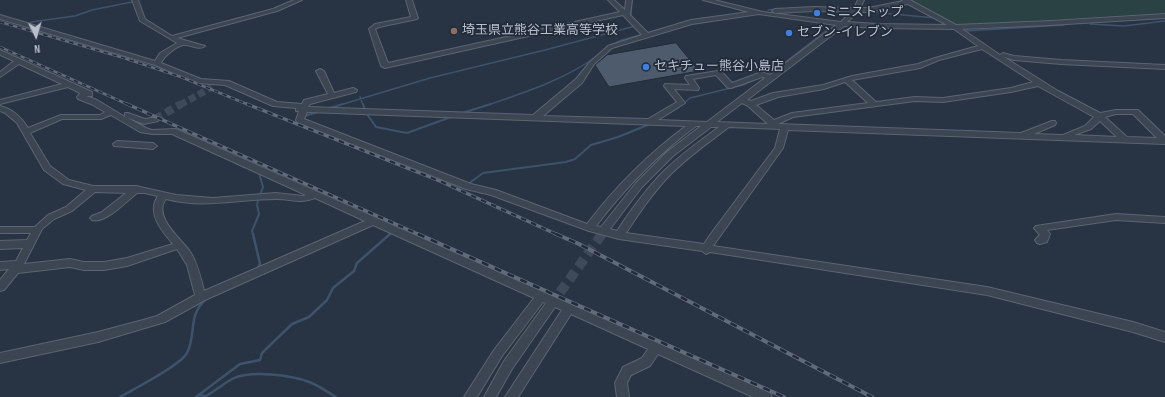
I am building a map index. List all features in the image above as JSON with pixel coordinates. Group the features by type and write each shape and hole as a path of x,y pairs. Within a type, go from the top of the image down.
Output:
{"street":[{"path":"135,0 142,20 171,38 202,46"},
{"path":"171,38 275,10 299,0"},
{"path":"409,0 416,18 377,25 372,29 385,66 626,14"},
{"path":"611,0 641,31"},
{"path":"626,14 629,0"},
{"path":"706,0 761,12 842,24 903,28 958,28 1165,16"},
{"path":"606,229 639,185 655,168 708,124 741,100 767,76 842,24 856,9 861,0"},
{"path":"535,118 551,104 565,95 579,81 592,63 604,52 641,31 692,22 745,16 761,12 856,9 868,10 908,2 958,28 983,47 994,52 1040,83 1099,116 1124,139"},
{"path":"0,17 157,64 200,81 226,83 276,104 304,107 535,118 726,125 771,125 784,128 1165,141"},
{"path":"157,64 162,54 182,42"},
{"path":"751,104 776,95 824,87 847,80 920,66 937,59 983,47"},
{"path":"0,52 70,84 139,121 144,122 155,119"},
{"path":"994,52 1022,59 1165,67"},
{"path":"0,75 18,61"},
{"path":"320,71 332,95"},
{"path":"650,122 681,103 668,86 695,88 689,78 718,73 731,86 767,76"},
{"path":"847,80 874,104"},
{"path":"771,125 792,115 915,99 943,100 1011,90 1040,83"},
{"path":"0,102 70,84"},
{"path":"212,87 224,87 274,108 304,107"},
{"path":"354,90 307,102 300,120 469,187 493,192 589,228 619,235 706,250 987,291 1133,327 1165,337"},
{"path":"85,92 80,97 94,102 143,130 152,132 173,131 766,397"},
{"path":"741,100 751,104 771,125"},
{"path":"3,112 20,122 47,168 66,182 93,189 152,190 164,195 182,199 213,201 276,196 304,199 314,195"},
{"path":"26,132 61,117 100,116 111,112"},
{"path":"1060,138 1071,133 1085,130 1094,123 1099,116 1116,112 1135,112 1165,141"},
{"path":"1021,136 1052,123"},
{"path":"589,228 624,184 643,164 669,142 694,124"},
{"path":"619,235 639,205 668,172 684,157 726,125"},
{"path":"706,250 713,237 779,148 784,128"},
{"path":"116,144 153,146"},
{"path":"0,287 18,267 37,230 51,217 69,209 93,189"},
{"path":"95,218 104,214 136,189"},
{"path":"164,195 159,201 158,209 160,220 188,256 205,295"},
{"path":"1040,240 1044,239 1045,234 1039,228 1116,217 1165,220"},
{"path":"0,358 98,337 161,319 205,295 373,221"},
{"path":"0,230 37,230"},
{"path":"0,245 29,244"},
{"path":"0,266 18,267 70,263 84,266 104,266 127,262 180,245"},
{"path":"470,397 487,370 541,297"},
{"path":"490,397 508,366 551,305"},
{"path":"511,397 569,309"},
{"path":"623,397 621,383 627,371 646,362 656,347"}],"green space":[{"path":"907,0 1165,0 1165,13 958,25"}],"building":[{"name":"セキチュー熊谷小島店","path":"676,43 699,71 609,87 595,65 607,55"}],"waterway":[{"path":"30,24 31,22 75,16 92,10 132,2 132,0"},
{"path":"632,0 631,15 634,20"},
{"path":"879,6 896,3"},
{"path":"768,10 777,9"},
{"path":"872,12 935,18"},
{"path":"1090,24 1124,26 1165,21"},
{"path":"966,31 1064,25"},
{"path":"361,99 430,78 635,26"},
{"path":"608,46 622,40 672,26"},
{"path":"764,75 779,67 827,30"},
{"path":"489,104 558,79 597,56"},
{"path":"683,104 690,98 743,85 759,78"},
{"path":"340,105 361,99"},
{"path":"361,99 363,105"},
{"path":"330,108 343,104"},
{"path":"363,104 365,110"},
{"path":"462,113 489,104"},
{"path":"656,121 679,107"},
{"path":"305,116 318,112"},
{"path":"367,114 376,127 407,133 451,117"},
{"path":"468,184 483,173 566,162 575,159 591,145 618,137 650,124"},
{"path":"238,162 236,163 244,167"},
{"path":"253,235 252,231 259,214 257,204 263,187 259,173"},
{"path":"253,234 260,264 257,269"},
{"path":"196,397 240,364 260,360 262,353 292,324 309,317 327,300 333,288 354,271 357,263 390,234"},
{"path":"120,397 176,364 183,358 187,353 192,339 196,312 206,299"},
{"path":"199,395 206,396 232,379 240,376 270,374 301,379 316,385 336,397"}],"tunnel":[{"path":"180,105 212,87"},
{"path":"155,119 181,104"},
{"path":"601,235 605,229"},
{"path":"551,305 602,234"}],"railway":[{"path":"0,22 124,58 181,77 249,105"},
{"path":"0,47 129,105"},
{"path":"127,104 420,235"},
{"path":"247,104 442,182 558,235"},
{"path":"418,234 784,397"},
{"path":"556,234 579,244 872,397"}],"place":[{"name":"ミニストップ","path":"817,13"},
{"name":"埼玉県立熊谷工業高等学校","path":"454,31"},
{"name":"セブン-イレブン","path":"789,33"},
{"name":"セキチュー熊谷小島店","path":"646,67"}]}
